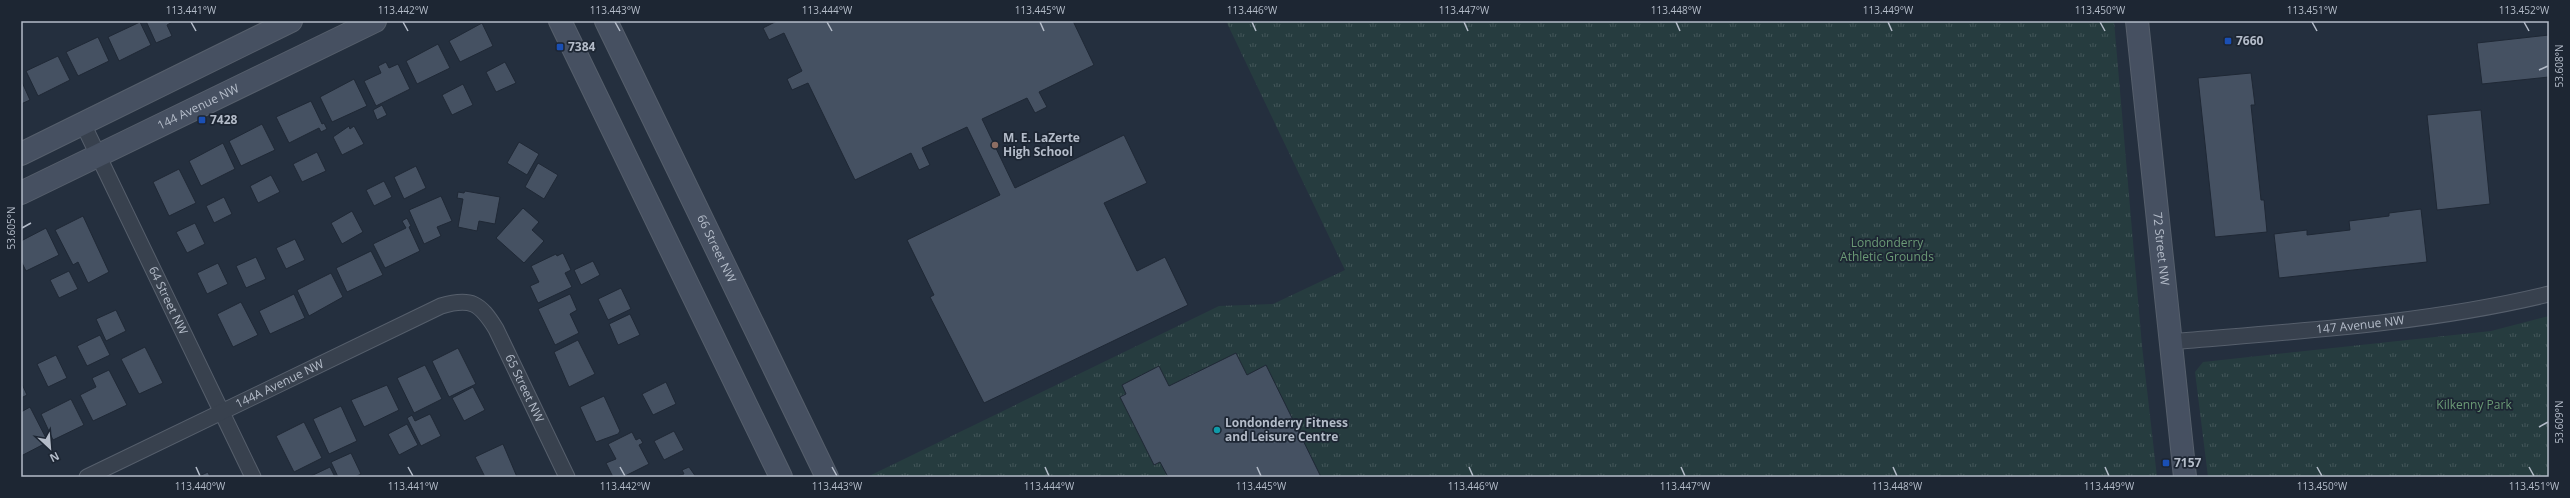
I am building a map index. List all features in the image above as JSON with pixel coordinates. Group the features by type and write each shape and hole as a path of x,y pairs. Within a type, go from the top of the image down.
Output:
{"street":[{"path":"21,154 292,21"},
{"name":"144 Avenue NW","path":"21,193 375,21"},
{"path":"560,21 781,477"},
{"name":"72 Street NW","path":"2137,21 2185,477"},
{"name":"66 Street NW","path":"608,23 827,477"},
{"name":"64 Street NW","path":"83,124 253,477"},
{"name":"147 Avenue NW","path":"2170,342 2426,318 2489,308 2549,294"},
{"name":"144A Avenue NW","path":"87,477 441,306 465,301 474,304"},
{"name":"65 Street NW","path":"474,304 482,310 496,329 567,477"}],"green space":[{"name":"Londonderry Athletic Grounds","path":"1226,21 2114,21 2142,346 2157,477 867,477 1219,306 1273,304 1345,270"},
{"name":"Kilkenny Park","path":"2549,316 2549,477 2208,477 2195,372 2203,362 2491,331"}],"building":[{"path":"146,21 174,21 167,25 172,36 156,43"},
{"path":"777,21 1073,21 1094,65 1039,92 1047,107 1035,113 1027,98 982,119 1015,188 1124,135 1147,183 1104,203 1137,271 1165,257 1188,305 984,403 930,297 934,295 907,240 1000,195 967,127 922,148 930,165 919,170 911,153 855,180 808,83 792,90 787,79 802,71 784,33 769,40 763,28"},
{"path":"140,22 151,45 119,61 108,37"},
{"path":"482,23 493,46 460,62 449,41"},
{"path":"2549,35 2549,77 2482,84 2477,43"},
{"path":"98,37 109,61 78,76 66,52"},
{"path":"438,44 450,68 417,84 406,61"},
{"path":"58,56 70,80 38,96 26,71"},
{"path":"386,62 389,68 398,64 410,89 376,106 364,81 381,73 378,66"},
{"path":"505,62 516,83 496,92 486,72"},
{"path":"2251,73 2255,105 2251,105 2261,200 2264,200 2267,232 2215,237 2198,78"},
{"path":"354,79 367,106 332,122 320,97"},
{"path":"21,80 30,100 21,104"},
{"path":"463,84 473,105 452,115 442,95"},
{"path":"311,101 322,124 324,123 327,129 321,132 319,128 289,143 276,117"},
{"path":"382,105 387,115 377,120 373,110"},
{"path":"2481,110 2490,204 2437,210 2427,115"},
{"path":"262,124 275,150 241,166 229,141"},
{"path":"349,126 350,129 354,126 364,144 342,155 333,137"},
{"path":"519,142 539,154 527,175 507,163"},
{"path":"223,143 235,169 201,186 189,161"},
{"path":"317,152 326,171 302,182 293,164"},
{"path":"538,163 558,175 544,199 525,187"},
{"path":"416,166 426,188 404,199 394,177"},
{"path":"179,169 196,203 169,216 153,182"},
{"path":"271,175 280,192 258,203 250,186"},
{"path":"384,181 392,197 374,206 366,190"},
{"path":"465,191 500,197 495,224 479,221 477,231 458,227 463,199 457,198 458,192 464,193"},
{"path":"441,196 452,221 437,227 441,236 424,244 409,210"},
{"path":"224,197 232,214 214,223 206,206"},
{"path":"523,208 539,222 532,230 544,241 524,263 496,238"},
{"path":"2421,209 2427,262 2279,278 2274,234 2307,230 2307,235 2350,230 2349,221 2389,216 2389,213"},
{"path":"352,211 363,232 342,244 331,223"},
{"path":"83,216 109,272 88,283 78,262 73,265 55,230"},
{"path":"407,218 411,226 409,227 420,251 385,268 373,244 406,228 402,221"},
{"path":"195,223 205,244 187,253 176,232"},
{"path":"46,228 59,255 26,271 21,261 21,241"},
{"path":"295,239 305,260 286,269 276,248"},
{"path":"371,251 383,275 347,292 336,268"},
{"path":"563,253 571,270 565,273 572,287 538,303 530,286 539,282 531,266 556,254 557,256"},
{"path":"256,257 266,279 246,288 236,266"},
{"path":"593,261 600,275 581,285 574,270"},
{"path":"218,263 228,284 207,294 197,273"},
{"path":"69,271 78,289 59,298 50,280"},
{"path":"331,273 343,297 309,316 297,290"},
{"path":"621,288 631,309 608,320 598,299"},
{"path":"294,294 305,318 270,334 259,311"},
{"path":"570,294 577,310 570,314 579,333 555,345 538,309"},
{"path":"241,302 258,335 233,347 217,314"},
{"path":"116,310 126,331 106,341 96,319"},
{"path":"630,314 640,335 618,345 609,324"},
{"path":"100,335 110,355 87,366 77,346"},
{"path":"578,340 595,374 569,387 554,352"},
{"path":"145,347 163,383 139,394 121,359"},
{"path":"458,348 476,384 449,397 432,361"},
{"name":"Londonderry Fitness and Leisure Centre","path":"1236,353 1247,375 1266,365 1321,477 1168,477 1160,462 1154,465 1120,397 1126,394 1122,385 1159,366 1169,386"},
{"path":"56,355 67,378 48,387 37,364"},
{"path":"425,365 442,399 414,413 397,378"},
{"path":"109,370 127,405 93,421 80,395 96,387 92,378"},
{"path":"21,382 27,395 21,398"},
{"path":"666,382 676,404 653,415 642,394"},
{"path":"387,385 399,410 364,427 351,400"},
{"path":"473,387 485,410 464,421 452,398"},
{"path":"604,396 620,431 618,434 596,442 580,407"},
{"path":"71,399 84,425 53,440 41,414"},
{"path":"341,406 357,441 329,454 313,419"},
{"path":"30,407 48,442 21,456 21,412"},
{"path":"430,414 441,436 421,446 407,418 412,415 415,421"},
{"path":"304,422 322,458 294,472 276,436"},
{"path":"407,424 418,445 399,455 388,434"},
{"path":"674,431 684,450 664,460 654,441"},
{"path":"632,432 636,440 640,438 643,443 639,445 649,464 623,477 613,477 606,463 616,459 608,444"},
{"path":"503,444 517,477 485,477 475,457"},
{"path":"351,453 361,474 355,477 338,477 331,462"},
{"path":"330,467 335,477 311,476"},
{"path":"689,467 696,477 672,477 684,474 682,470"},
{"path":"208,472 210,477 197,477"}],"place":[{"name":"7660","path":"2228,41"},
{"name":"7384","path":"560,47"},
{"name":"7428","path":"202,120"},
{"name":"M. E. LaZerte High School","path":"995,145"},
{"name":"Londonderry Fitness and Leisure Centre","path":"1217,430"},
{"name":"7157","path":"2166,463"}]}
